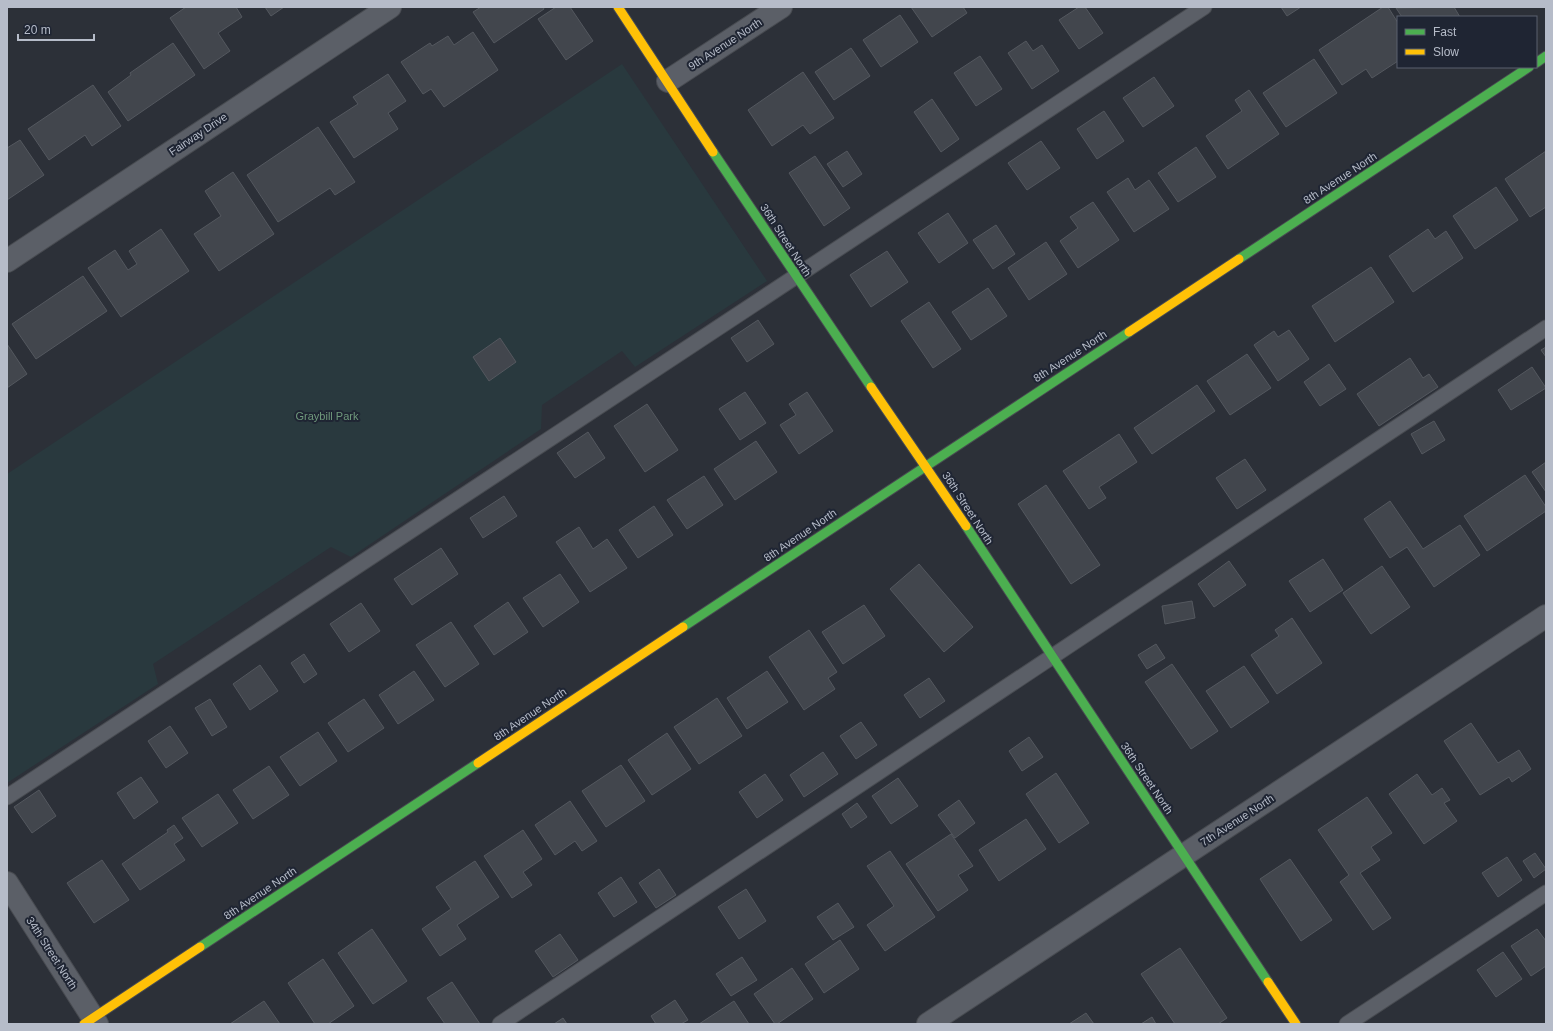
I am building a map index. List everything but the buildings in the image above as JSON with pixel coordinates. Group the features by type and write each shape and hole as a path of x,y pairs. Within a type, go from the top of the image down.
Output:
{"street":[{"name":"Fairway Drive","path":"7,261 390,7"},
{"name":"36th Street North","path":"618,7 796,276 926,466 1296,1024"},
{"name":"9th Avenue North","path":"668,81 781,7"},
{"path":"1537,61 1546,56"},
{"name":"8th Avenue North","path":"92,1022 926,466 1527,68"},
{"name":"7th Avenue North","path":"928,1024 1546,616"},
{"name":"34th Street North","path":"7,883 92,1022"}],"lane":[{"path":"7,797 1204,7"},
{"path":"500,1024 1546,328"},
{"path":"1347,1024 1546,893"}],"green space":[{"name":"Graybill Park","path":"622,64 767,281 635,367 622,351 542,405 541,429 351,557 331,547 153,664 158,684 7,783 7,474"}],"traffic: fast":[{"path":"1537,62 1546,56"},
{"path":"1239,259 1527,68"},
{"path":"713,152 871,387"},
{"path":"683,627 1129,332"},
{"path":"966,526 1268,982"},
{"path":"200,947 478,763"}],"traffic: slow":[{"path":"618,7 713,152"},
{"path":"1129,332 1239,259"},
{"path":"871,387 966,526"},
{"path":"478,763 683,627"},
{"path":"84,1024 200,947"},
{"path":"1268,982 1296,1024"}]}
